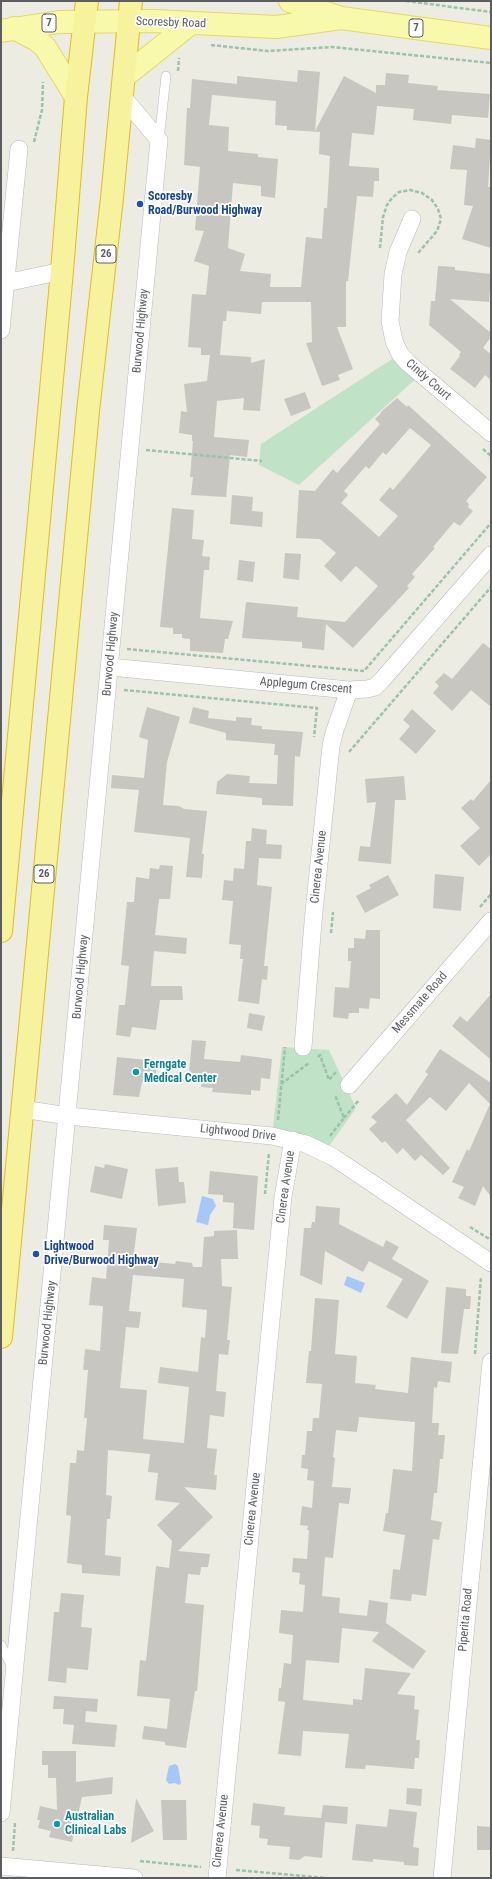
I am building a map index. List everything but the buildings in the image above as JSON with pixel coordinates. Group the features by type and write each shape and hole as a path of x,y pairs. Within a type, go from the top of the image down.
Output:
{"highway":[{"path":"1,931 62,271 76,97 86,11"},
{"name":"26","path":"1,1337 87,419 130,11"}],"main road":[{"name":"Scoresby Road","path":"290,1 341,18 491,38"},
{"name":"Scoresby Road","path":"7,30 59,22 86,11 130,11 190,24 276,27 341,18"},
{"path":"123,86 190,24"},
{"path":"7,30 37,40 45,47 76,97"}],"street":[{"path":"123,86 160,140"},
{"name":"Burwood Highway","path":"1,1813 160,140"},
{"path":"1,330 3,283 25,148"},
{"name":"Cindy Court","path":"412,219 397,255 394,274 390,321 394,341 400,354 408,363 491,433"},
{"path":"3,283 62,271"},
{"name":"Applegum Crescent","path":"110,668 349,690 375,687 491,555"},
{"name":"Cinerea Avenue","path":"303,1047 313,922 331,746 349,690"},
{"name":"Messmate Road","path":"349,1085 491,921"},
{"name":"Lightwood Drive","path":"22,1109 68,1116 265,1135 293,1140 320,1150 333,1157 491,1263"},
{"name":"Cinerea Avenue","path":"216,1878 283,1197 293,1140"},
{"name":"Piperita Road","path":"442,1878 491,1362"},
{"path":"1,1866 134,1878"}],"lane":[{"name":"Burwood Highway","path":"160,140 166,76"},
{"path":"1,1645 14,1670"}],"path":[{"path":"406,1 491,12"},
{"path":"204,44 268,51 332,47 491,63"},
{"path":"179,60 180,52"},
{"path":"25,148 36,136 42,110 42,76"},
{"path":"379,256 383,217 387,205 399,192 410,190 422,193 432,200 438,209 441,219 437,231 422,246 415,258"},
{"path":"479,446 491,456"},
{"path":"144,450 262,461"},
{"path":"126,649 364,671 491,523"},
{"path":"348,752 491,587"},
{"path":"122,690 317,708"},
{"path":"475,912 491,894"},
{"path":"281,1084 320,1055 331,1086"},
{"path":"329,1080 339,1068"},
{"path":"330,1136 344,1118 334,1093"},
{"path":"236,1870 326,1878"}],"green space":[{"path":"400,354 421,374 299,485 259,465 261,444"},
{"path":"282,1047 329,1050 356,1108 325,1152 272,1136"}],"water":[{"path":"202,1196 213,1199 216,1206 210,1215 208,1225 196,1222"},
{"path":"347,1276 365,1283 361,1293 344,1285"},
{"path":"175,1764 178,1766 181,1783 179,1785 175,1783 169,1784 166,1780 169,1766"}],"place":[{"name":"Scoresby Road/Burwood Highway","path":"140,204"},
{"name":"Ferngate Medical Center","path":"136,1072"},
{"name":"Lightwood Drive/Burwood Highway","path":"36,1254"},
{"name":"Australian Clinical Labs","path":"57,1824"}]}
